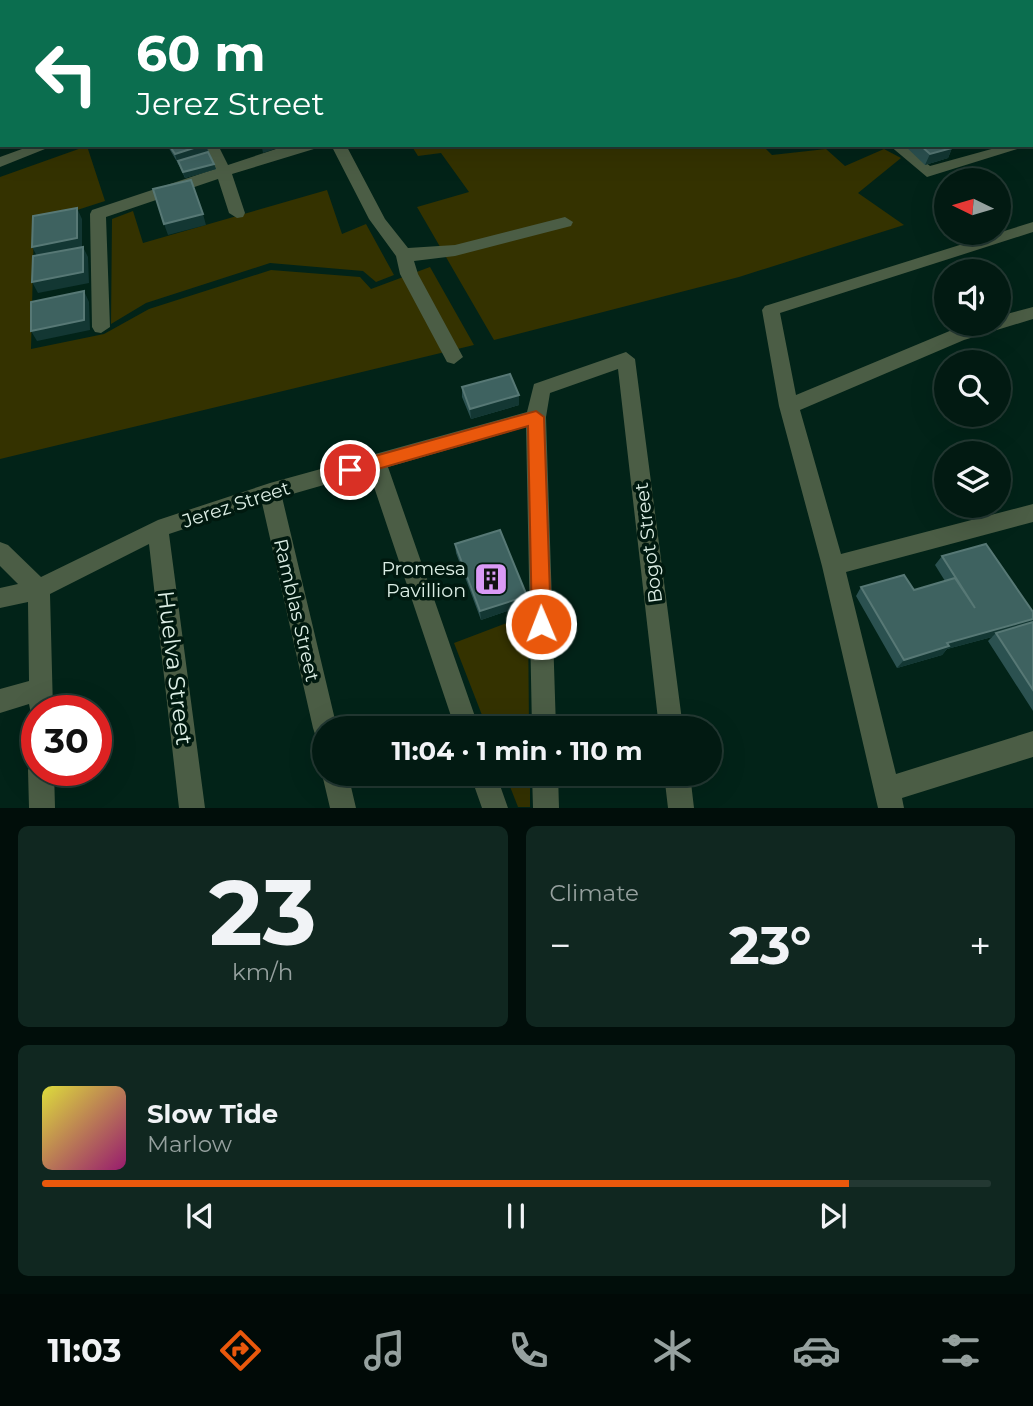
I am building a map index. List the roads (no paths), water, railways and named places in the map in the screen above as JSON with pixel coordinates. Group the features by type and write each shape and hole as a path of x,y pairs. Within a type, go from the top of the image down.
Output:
{"street":[{"path":"0,162 42,147"},
{"path":"211,147 224,172 237,212"},
{"path":"101,327 98,214 282,152 309,147"},
{"path":"339,147 393,244 404,253 424,257 441,254 565,222"},
{"path":"899,147 927,172 1016,147"},
{"path":"1033,227 950,251 771,310 789,406 833,566 890,798 1033,744"},
{"path":"404,253 409,274 454,357"},
{"path":"1011,319 1033,313"},
{"path":"789,406 956,336"},
{"name":"Bogot Street","path":"536,417 541,389 626,359 670,716"},
{"path":"536,417 544,716"},
{"name":"Jerez Street","path":"0,598 39,589 158,529 270,492 536,417"},
{"path":"376,463 463,716"},
{"name":"Ramblas Street","path":"270,492 322,716"},
{"path":"833,566 1033,513"},
{"name":"Huelva Street","path":"158,529 192,807"},
{"path":"0,552 39,589 41,695"},
{"path":"0,701 21,700"},
{"path":"41,786 42,807"},
{"path":"338,786 343,807"},
{"path":"487,786 495,807"},
{"path":"545,786 546,807"},
{"path":"678,786 681,807"}],"place":[{"name":"Promesa Pavillion","path":"491,579"}]}
